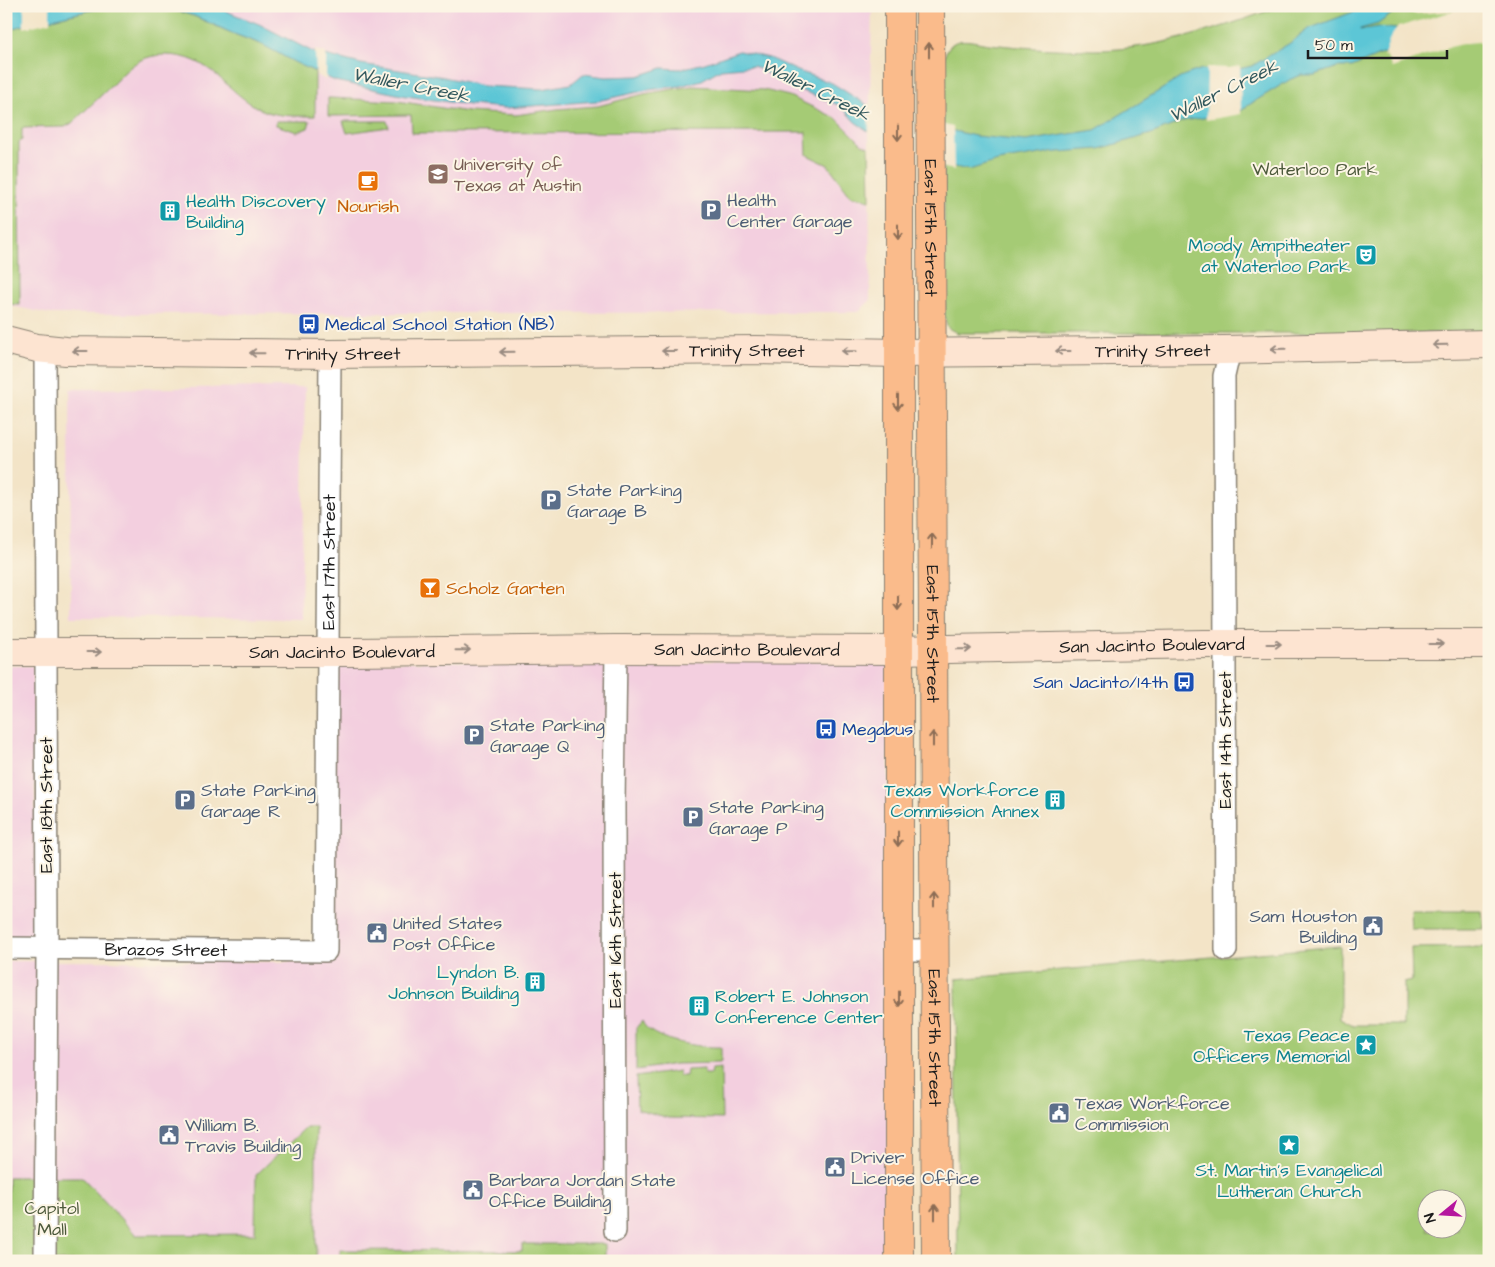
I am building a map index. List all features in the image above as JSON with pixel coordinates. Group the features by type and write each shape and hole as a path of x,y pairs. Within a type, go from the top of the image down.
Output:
{"main road":[{"name":"East 15th Street","path":"930,6 936,1261"},
{"name":"East 15th Street","path":"899,8 899,1261"},
{"name":"Trinity Street","path":"6,340 45,349 66,351 330,354 746,350 898,353 1230,350 1489,344"},
{"name":"San Jacinto Boulevard","path":"6,652 327,652 616,649 932,650 1225,644 1489,644"}],"street":[{"name":"East 18th Street","path":"45,349 47,948 45,1261"},
{"name":"East 14th Street","path":"1226,950 1224,376 1230,350"},
{"name":"East 17th Street","path":"326,951 330,354"},
{"name":"East 16th Street","path":"615,1231 614,796 616,649"},
{"name":"Brazos Street","path":"6,948 326,951"},
{"path":"899,950 934,950"}],"shaded area":[{"name":"University of Texas at Austin","path":"6,6 872,6 869,147 870,301 858,312 50,314 6,305"},
{"path":"305,387 301,619 71,617 70,389"},
{"path":"888,661 889,1261 6,1261 6,961 335,962 333,662"},
{"path":"6,666 33,666 37,939 6,939"}],"green space":[{"path":"109,6 160,6 194,16 261,44 315,72 315,116 281,115 262,110 195,61 162,55 152,56 139,61 72,123 65,127 22,128 22,140 19,142 20,305 6,304 6,34 17,27"},
{"name":"Waterloo Park","path":"1281,6 1489,6 1489,333 957,333 948,328 945,319 943,64 946,53 952,44 966,40 989,44 1042,48 1119,49 1166,42 1190,36"},
{"path":"692,86 764,90 789,96 836,118 862,144 869,147 870,200 851,196 828,165 807,155 806,132 412,133 411,115 328,116 328,98 397,101 468,112 516,115 598,106 644,94"},
{"path":"276,121 310,121 308,128 297,132 276,125"},
{"path":"343,121 387,121 389,127 347,133"},
{"path":"1410,910 1482,910 1484,929 1411,929"},
{"path":"1340,946 1340,1018 1353,1025 1404,1025 1404,983 1412,981 1411,948 1489,947 1489,1261 958,1261 956,979"},
{"path":"642,1021 655,1034 677,1042 721,1047 721,1062 676,1064 636,1070 636,1028"},
{"path":"721,1068 722,1119 669,1118 637,1109 636,1077 679,1071 679,1076 686,1076 687,1070 704,1069 704,1074 711,1074 712,1069"},
{"name":"Capitol Mall","path":"306,1127 316,1127 316,1258 340,1258 340,1250 522,1251 522,1244 605,1244 605,1261 6,1261 8,1177 82,1177 136,1235 255,1234 256,1175"}],"water":[{"path":"6,6 109,6 17,27 6,34"},
{"name":"Waller Creek","path":"160,6 213,6 259,24 313,52 361,64 444,77 483,86 542,89 571,84 583,74 606,77 638,76 662,68 680,69 705,63 739,51 769,58 832,83 872,108 912,121 975,136 1026,141 1095,130 1185,75 1202,69 1230,71 1252,66 1290,43 1308,29 1374,6 1476,6 1393,13 1378,24 1360,30 1378,27 1489,39 1388,54 1384,53 1352,67 1338,67 1315,75 1302,75 1291,79 1235,113 1183,121 1151,134 1099,149 1046,153 998,161 969,170 921,160 887,144 855,122 841,106 785,84 754,66 721,69 702,80 680,86 648,90 597,101 506,108 470,105 406,96 335,81 261,44 194,16"}],"pier":[{"path":"24,6 50,6 50,22 24,28"},
{"path":"1424,6 1489,7 1489,41 1450,47 1392,68 1386,55 1383,57 1390,38 1398,27 1454,11 1412,14"},
{"path":"315,50 326,53 326,80 316,75"},
{"path":"1240,66 1241,114 1206,120 1207,67 1229,68"},
{"path":"868,103 913,118 953,127 954,170 920,162 885,146 869,135"}],"place":[{"name":"University of Texas at Austin","path":"438,174"},
{"name":"Nourish","path":"368,181"},
{"name":"Health Center Garage","path":"711,210"},
{"name":"Health Discovery Building","path":"170,211"},
{"name":"Moody Ampitheater at Waterloo Park","path":"1366,255"},
{"name":"Medical School Station (NB)","path":"309,324"},
{"name":"State Parking Garage B","path":"551,500"},
{"name":"Scholz Garten","path":"430,588"},
{"name":"San Jacinto/14th","path":"1184,682"},
{"name":"Megabus","path":"826,729"},
{"name":"State Parking Garage Q","path":"474,735"},
{"name":"State Parking Garage R","path":"185,800"},
{"name":"Texas Workforce Commission Annex","path":"1055,800"},
{"name":"State Parking Garage P","path":"693,817"},
{"name":"Sam Houston Building","path":"1373,926"},
{"name":"United States Post Office","path":"377,933"},
{"name":"Lyndon B. Johnson Building","path":"535,982"},
{"name":"Robert E. Johnson Conference Center","path":"699,1006"},
{"name":"Texas Peace Officers Memorial","path":"1366,1045"},
{"name":"Texas Workforce Commission","path":"1059,1113"},
{"name":"William B. Travis Building","path":"169,1135"},
{"name":"St. Martin's Evangelical Lutheran Church","path":"1289,1145"},
{"name":"Driver License Office","path":"835,1167"},
{"name":"Barbara Jordan State Office Building","path":"473,1190"}]}
